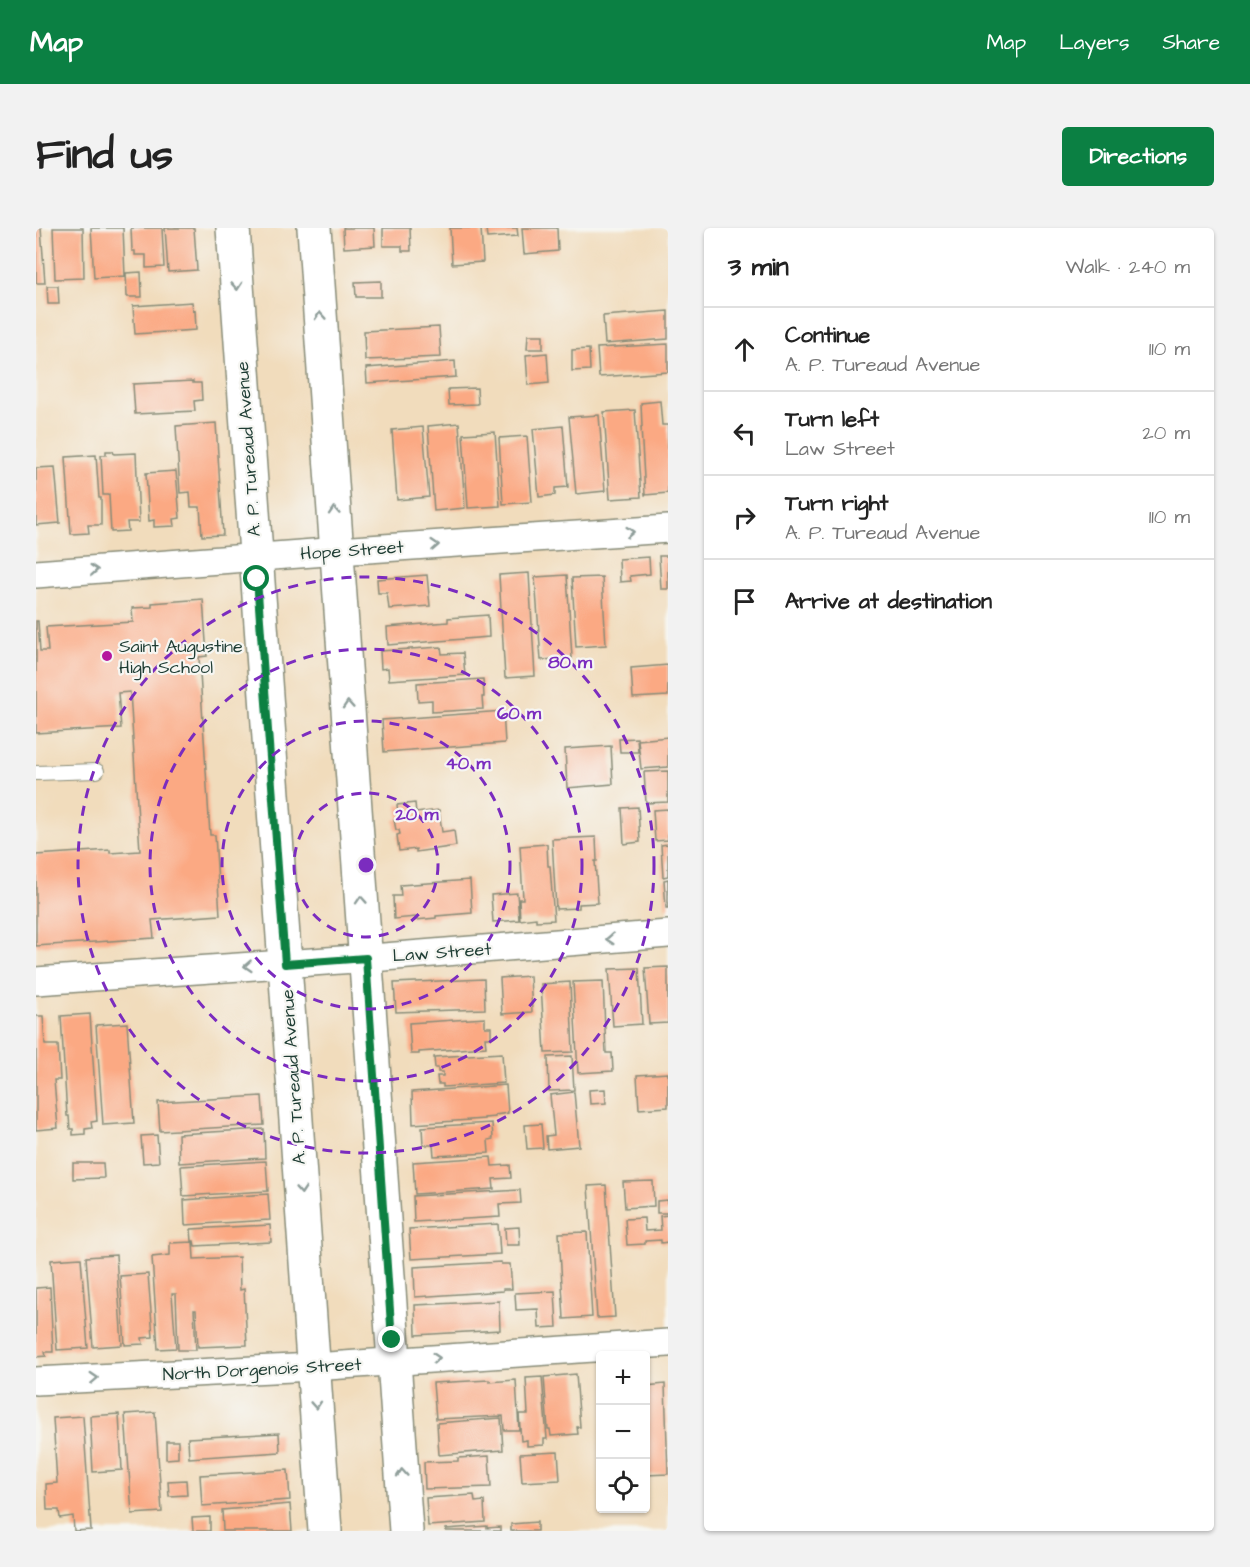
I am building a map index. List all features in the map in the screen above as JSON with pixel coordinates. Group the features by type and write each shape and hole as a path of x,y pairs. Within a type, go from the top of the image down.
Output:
{"street":[{"name":"A. P. Tureaud Avenue","path":"233,228 325,1531"},
{"path":"314,228 406,1531"},
{"name":"Hope Street","path":"36,574 668,529"},
{"name":"Law Street","path":"36,981 668,934"},
{"name":"North Dorgenois Street","path":"36,1382 313,1367 668,1343"}],"lane":[{"path":"36,773 97,771"}],"building":[{"path":"36,228 41,228 45,283 36,283"},
{"path":"53,228 83,228 84,278 55,279"},
{"path":"91,228 123,228 125,276 94,278"},
{"path":"131,228 162,228 164,267 146,268 146,255 135,255 135,251 132,251"},
{"path":"165,228 194,228 197,270 168,272"},
{"path":"343,228 374,228 375,246 344,248"},
{"path":"383,228 410,228 411,251 402,251 402,246 383,246"},
{"path":"450,228 481,228 483,262 452,264"},
{"path":"486,228 517,228 518,236 487,238"},
{"path":"522,228 557,228 558,251 524,254"},
{"path":"141,272 142,297 127,297 126,273"},
{"path":"381,281 381,297 356,297 355,282"},
{"path":"47,286 58,286 59,304 48,304"},
{"path":"192,302 193,311 195,310 196,330 135,334 133,306"},
{"path":"668,311 668,339 605,344 603,316"},
{"path":"439,327 441,357 365,360 364,331"},
{"path":"528,335 543,335 543,349 527,349"},
{"path":"668,344 668,372 599,377 597,348"},
{"path":"589,349 590,370 572,371 572,350"},
{"path":"547,353 549,383 528,385 526,355"},
{"path":"455,361 456,377 367,383 366,368"},
{"path":"193,381 193,383 201,383 202,400 194,401 195,411 135,414 133,384"},
{"path":"477,388 478,404 449,405 448,389"},
{"path":"660,401 662,425 668,425 668,493 645,495 641,403"},
{"path":"635,410 641,497 610,499 604,412"},
{"path":"599,415 605,491 576,494 569,417"},
{"path":"216,423 223,535 202,536 200,507 191,507 190,492 180,493 176,426"},
{"path":"459,423 465,508 434,511 428,426"},
{"path":"563,426 568,487 555,488 555,495 539,497 533,429"},
{"path":"423,427 429,497 397,500 392,430"},
{"path":"495,432 500,506 468,508 463,434"},
{"path":"527,436 532,502 503,504 499,438"},
{"path":"106,451 113,451 114,454 136,453 139,522 127,522 128,531 111,532 109,495 103,495 101,455 106,455"},
{"path":"96,455 99,498 101,498 101,525 88,525 89,533 71,534 66,457"},
{"path":"55,467 60,523 36,525 36,468"},
{"path":"176,471 180,518 174,519 175,526 154,527 154,520 149,521 146,473"},
{"path":"659,556 668,556 668,589 661,589"},
{"path":"649,557 650,574 630,576 631,581 620,582 619,559"},
{"path":"529,573 535,676 505,678 499,575"},
{"path":"427,575 430,606 389,609 387,593 378,593 377,579"},
{"path":"567,575 572,658 541,660 535,577"},
{"path":"602,577 606,645 576,647 572,578"},
{"path":"203,599 207,656 199,657 210,835 215,835 220,915 152,920 154,938 36,946 36,855 110,850 110,853 140,851 130,692 118,693 121,728 36,733 36,621 38,621 40,651 48,651 46,627 133,622 132,608 152,607 152,603"},
{"path":"488,615 489,637 388,645 387,627 448,622 448,618"},
{"path":"441,647 442,654 463,653 465,675 389,680 388,668 381,669 380,651"},
{"path":"668,665 668,696 633,698 631,668"},
{"path":"483,679 483,709 432,712 432,700 418,701 417,683"},
{"path":"503,711 505,743 384,752 382,720"},
{"path":"668,737 668,767 641,769 638,740"},
{"path":"637,738 638,752 620,752 619,739"},
{"path":"611,746 613,784 567,788 565,749"},
{"path":"668,771 668,802 646,803 644,772"},
{"path":"415,803 416,813 439,810 442,832 454,830 456,846 416,852 416,849 399,851 397,835 400,834 399,830 396,830 394,820 399,819 397,805"},
{"path":"638,807 640,842 624,844 622,808"},
{"path":"668,809 668,840 655,841 653,810"},
{"path":"596,837 598,903 579,904 579,908 556,909 552,839"},
{"path":"547,844 554,920 536,921 536,918 520,920 519,899 523,899 520,846"},
{"path":"668,844 668,876 663,877 661,845"},
{"path":"668,879 668,908 666,908 664,880"},
{"path":"470,880 472,913 416,920 416,917 394,919 393,896 401,896 400,885"},
{"path":"517,893 519,920 493,922 491,895"},
{"path":"668,967 668,1023 649,1024 645,968"},
{"path":"639,968 642,1024 613,1026 609,969"},
{"path":"530,976 532,1012 502,1014 500,978"},
{"path":"484,979 485,1009 396,1012 394,983"},
{"path":"603,981 606,1053 612,1053 613,1071 578,1073 573,982"},
{"path":"570,982 573,1052 545,1053 541,984"},
{"path":"90,1014 97,1121 91,1122 92,1128 85,1129 85,1134 73,1135 69,1116 67,1116 61,1016"},
{"path":"36,1016 43,1016 45,1045 58,1045 60,1080 54,1080 58,1128 36,1130"},
{"path":"485,1018 485,1027 491,1027 491,1038 485,1038 486,1047 411,1054 409,1023"},
{"path":"127,1023 134,1123 103,1125 96,1025"},
{"path":"502,1053 504,1083 443,1087 443,1084 438,1084 437,1076 443,1076 443,1072 438,1072 438,1068 435,1068 434,1057"},
{"path":"572,1056 574,1090 549,1091 548,1057"},
{"path":"668,1073 668,1107 639,1109 637,1075"},
{"path":"506,1085 508,1113 484,1119 413,1124 412,1092"},
{"path":"605,1089 606,1103 590,1104 589,1090"},
{"path":"574,1092 579,1146 547,1149 546,1136 554,1135 550,1095"},
{"path":"262,1096 264,1125 160,1131 158,1102"},
{"path":"492,1123 493,1139 488,1140 489,1153 434,1156 433,1145 423,1145 422,1127"},
{"path":"541,1124 543,1148 527,1149 525,1125"},
{"path":"264,1129 265,1158 179,1163 178,1134"},
{"path":"157,1135 159,1162 143,1163 141,1136"},
{"path":"491,1157 492,1166 510,1165 511,1178 493,1179 494,1189 415,1194 413,1162"},
{"path":"266,1161 268,1191 183,1196 181,1166"},
{"path":"73,1163 103,1163 104,1178 73,1179"},
{"path":"653,1181 654,1206 625,1208 623,1182"},
{"path":"606,1185 615,1317 597,1318 588,1186"},
{"path":"520,1190 521,1203 499,1204 500,1217 414,1222 413,1196"},
{"path":"268,1194 270,1220 185,1225 184,1200"},
{"path":"668,1200 668,1213 657,1213 657,1201"},
{"path":"668,1215 668,1242 645,1241 645,1244 627,1245 625,1219 644,1218 645,1231 661,1230 660,1216"},
{"path":"498,1224 500,1254 411,1259 409,1229"},
{"path":"270,1225 271,1242 195,1246 192,1241 191,1229"},
{"path":"519,1227 520,1245 506,1245 505,1228"},
{"path":"587,1232 592,1317 564,1319 559,1233"},
{"path":"193,1242 194,1259 239,1257 240,1290 244,1289 247,1345 198,1347 196,1310 194,1310 196,1350 178,1350 176,1294 172,1294 176,1348 158,1349 152,1257 170,1255 170,1243"},
{"path":"116,1255 122,1345 93,1347 86,1257"},
{"path":"81,1258 88,1348 57,1350 51,1260"},
{"path":"501,1262 501,1264 510,1264 512,1289 415,1297 414,1267"},
{"path":"148,1274 153,1337 142,1338 143,1344 125,1345 120,1276"},
{"path":"50,1287 53,1352 45,1352 46,1356 36,1357 36,1288"},
{"path":"555,1291 557,1327 539,1328 538,1309 516,1310 515,1293"},
{"path":"499,1301 500,1330 416,1335 415,1305"},
{"path":"576,1374 580,1427 577,1427 578,1434 551,1436 550,1429 548,1429 544,1377"},
{"path":"542,1377 547,1439 544,1439 544,1445 527,1446 527,1440 521,1441 519,1414 528,1414 526,1378"},
{"path":"489,1380 489,1382 516,1380 519,1430 504,1430 503,1416 436,1419 433,1383"},
{"path":"665,1384 668,1474 650,1475 650,1386"},
{"path":"155,1412 162,1512 132,1514 125,1414"},
{"path":"119,1414 122,1470 93,1472 90,1416"},
{"path":"83,1416 91,1530 74,1531 73,1516 60,1518 59,1510 47,1510 46,1484 57,1483 53,1418"},
{"path":"501,1418 503,1450 439,1455 437,1423"},
{"path":"279,1433 280,1452 189,1458 188,1438"},
{"path":"166,1441 178,1441 178,1458 166,1459"},
{"path":"558,1452 560,1480 522,1482 520,1454"},
{"path":"489,1456 491,1487 425,1489 424,1462 458,1461 458,1458"},
{"path":"288,1470 290,1500 202,1506 200,1475"},
{"path":"186,1480 187,1495 169,1496 168,1481"},
{"path":"474,1495 475,1502 484,1501 485,1522 428,1526 426,1498"},
{"path":"290,1504 292,1531 223,1531 222,1510"},
{"path":"210,1517 210,1531 193,1531 192,1518"},
{"path":"537,1522 537,1531 511,1531 511,1524"},
{"path":"487,1526 487,1528 500,1527 500,1531 446,1531 446,1529"}],"place":[{"name":"Saint Augustine High School","path":"107,656"}],"route":[{"path":"257,579 285,964 366,958 392,1340"}]}
